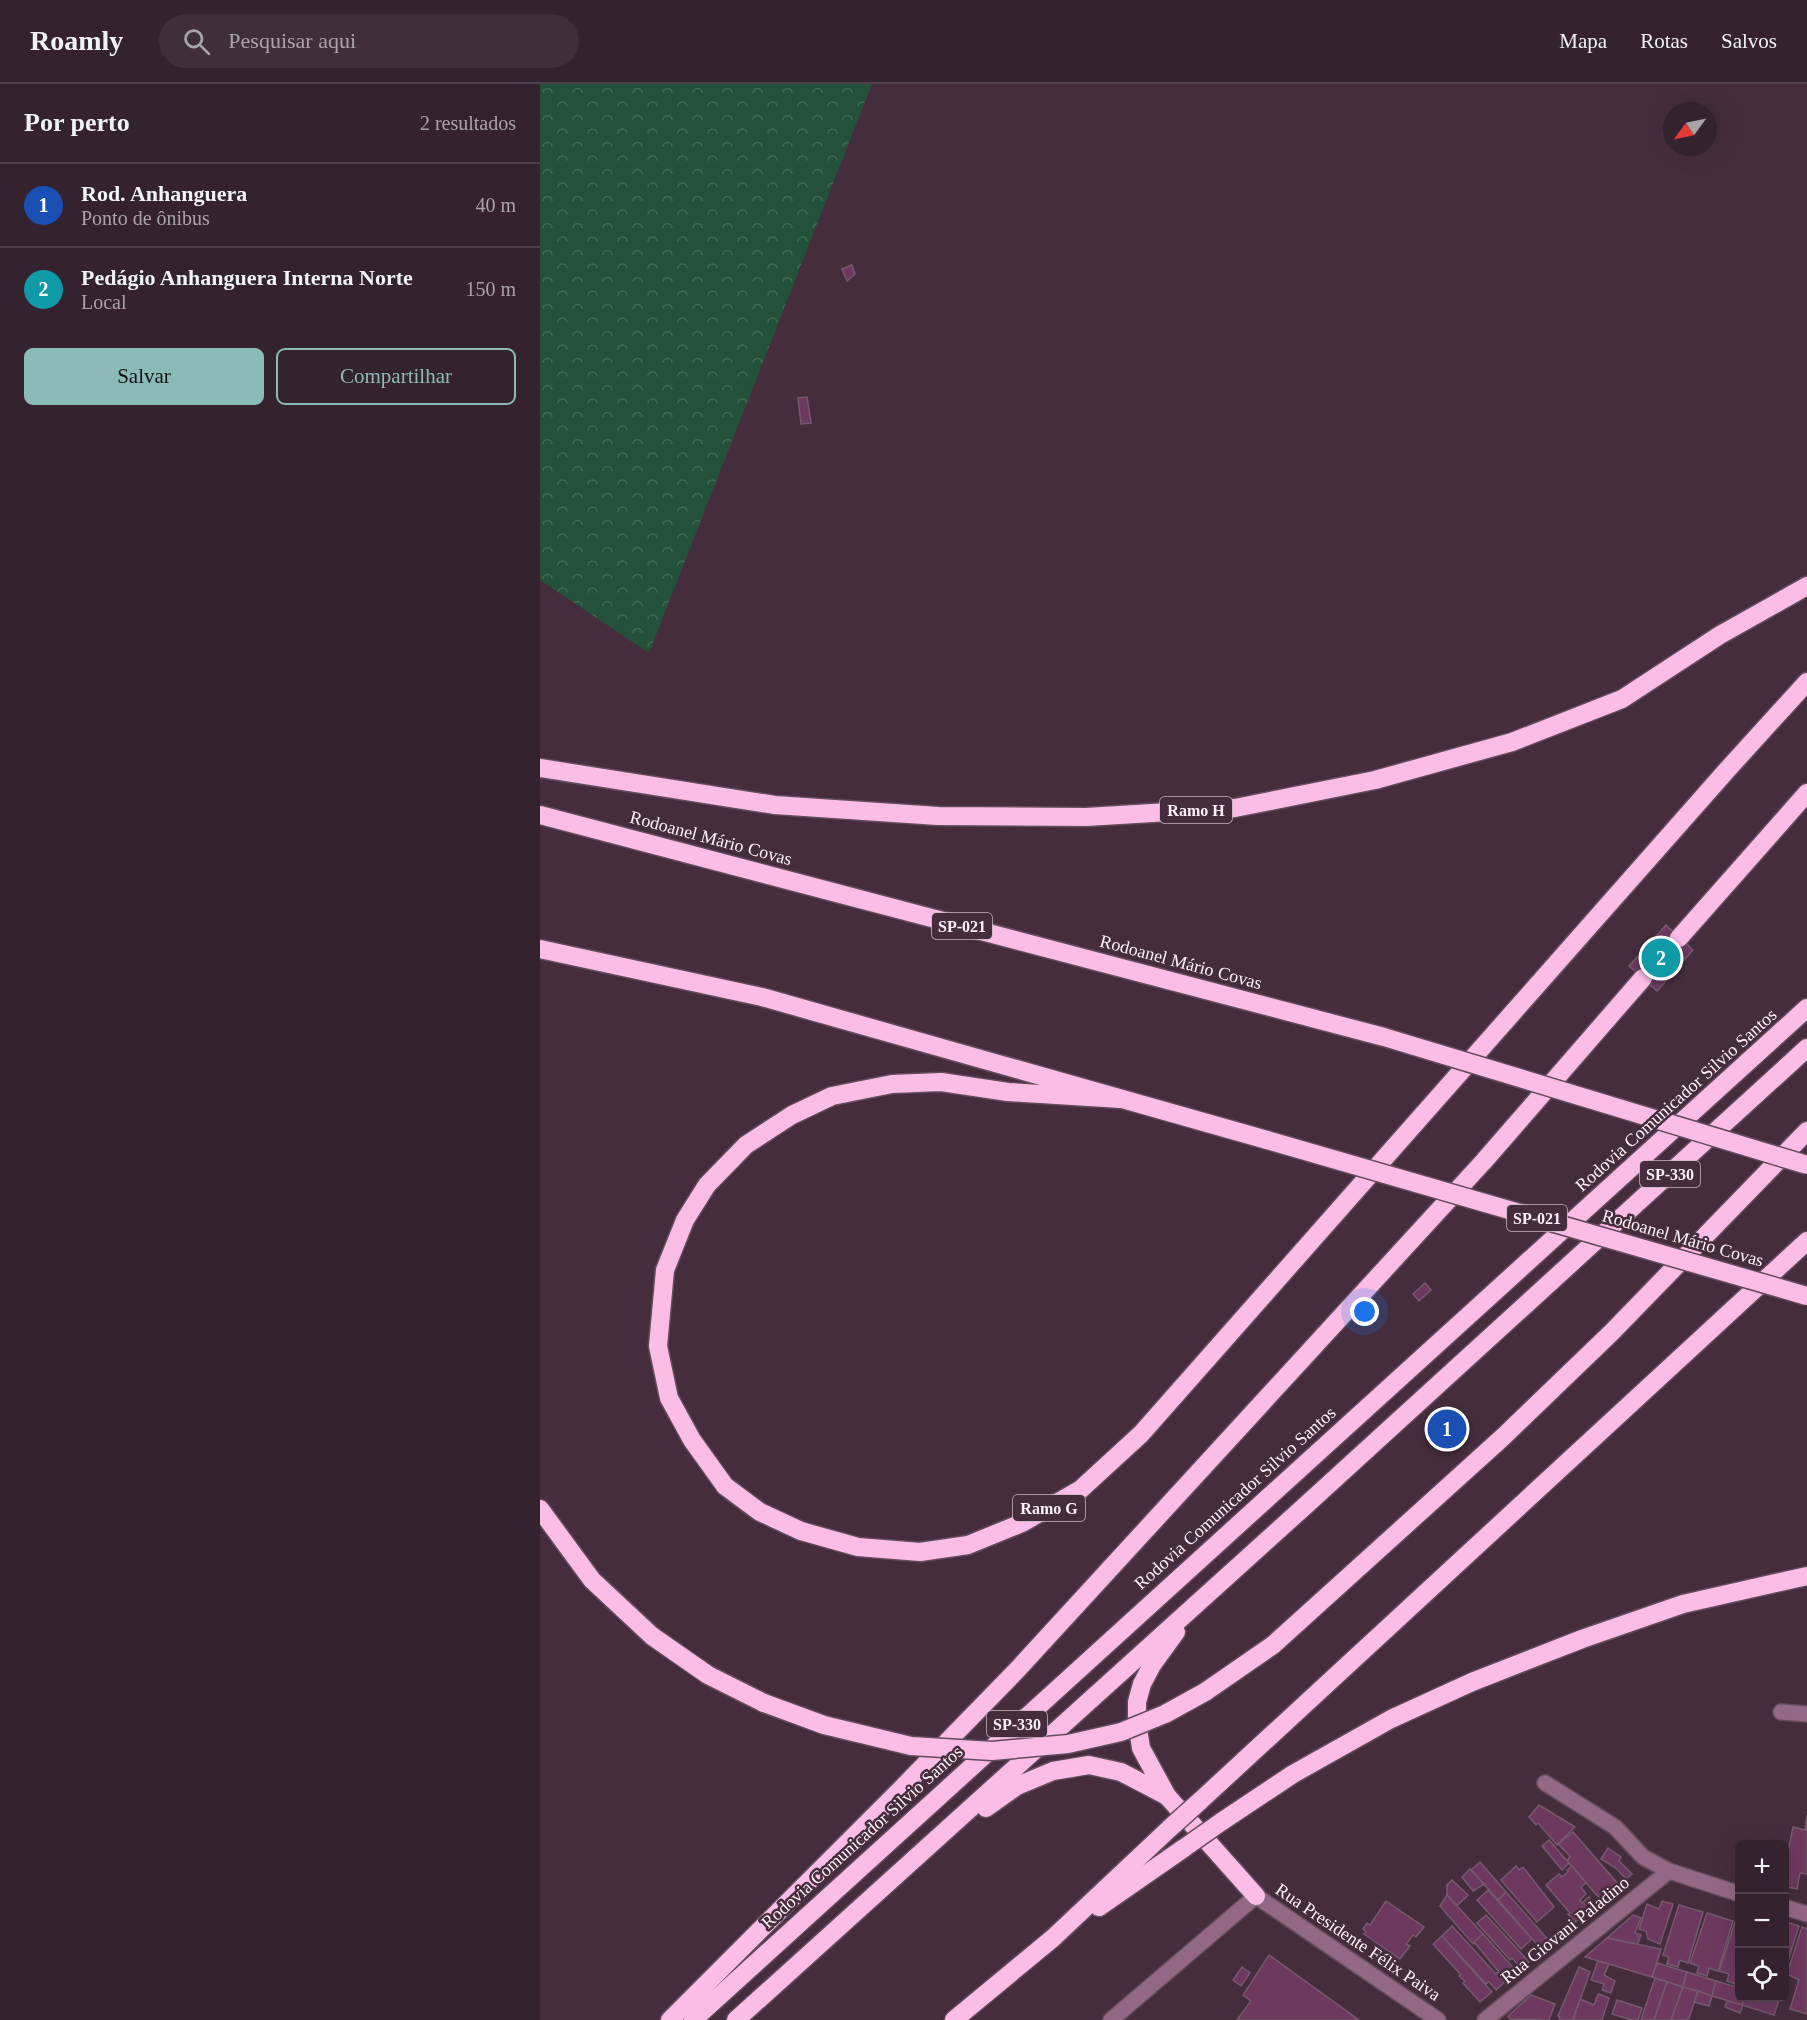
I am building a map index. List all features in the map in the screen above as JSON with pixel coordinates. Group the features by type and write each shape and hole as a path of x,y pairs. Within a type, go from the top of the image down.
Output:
{"highway":[{"name":"Ramo H","path":"540,768 775,805 938,816 1086,818 1235,807 1375,780 1512,742 1622,699 1720,635 1807,586"},
{"name":"Ramo G","path":"1121,1099 1008,1092 940,1082 892,1084 832,1096 792,1115 746,1145 707,1185 685,1220 664,1270 658,1346 669,1398 692,1440 725,1485 760,1512 801,1531 858,1547 920,1552 968,1545 1022,1523 1081,1489 1141,1434 1719,778 1807,682"},
{"path":"1679,938 1807,793"},
{"name":"Rodoanel Mário Covas","path":"540,815 1384,1037 1807,1165"},
{"name":"Rodoanel Mário Covas","path":"540,949 762,997 1807,1296"},
{"path":"670,2020 1018,1669 1484,1161 1643,978"},
{"name":"Rodovia Comunicador Silvio Santos","path":"693,2020 1807,1008"},
{"name":"SP-330","path":"736,2020 1807,1048"},
{"path":"540,1509 592,1580 652,1636 708,1675 764,1702 824,1725 911,1746 992,1751 1068,1744 1121,1732 1165,1714 1205,1692 1273,1645 1503,1437 1612,1332 1807,1131"},
{"path":"954,2020 1053,1938 1807,1241"},
{"path":"1053,1938 1293,1774 1391,1719 1472,1682 1582,1639 1683,1604 1807,1575"},
{"path":"1196,1603 1152,1665 1142,1684 1137,1702 1141,1748 1167,1796 1256,1896"},
{"path":"916,1858 1017,1786 1053,1771 1089,1765 1121,1772 1167,1796"}],"street":[{"path":"1781,1712 1807,1714"},
{"path":"1545,1783 1615,1827 1643,1857 1669,1870 1735,1892"},
{"name":"Rua Giovani Paladino","path":"1485,2020 1669,1870"},
{"path":"1111,2020 1256,1896"},
{"name":"Rua Presidente Félix Paiva","path":"1256,1896 1438,2020"},
{"path":"1789,1908 1807,1914"}],"green space":[{"path":"540,84 872,84 649,653 540,580"}],"building":[{"path":"852,265 855,274 847,281 842,269"},
{"path":"807,397 811,423 801,424 798,398"},
{"path":"1666,925 1693,950 1657,991 1629,966"},
{"path":"1425,1283 1431,1290 1419,1301 1413,1294"},
{"path":"1449,1422 1454,1428 1443,1438 1438,1433"},
{"path":"1539,1805 1575,1827 1557,1845 1538,1823 1536,1825 1529,1817"},
{"path":"1807,1815 1807,1874 1800,1873 1797,1889 1789,1887 1789,1847 1793,1827 1805,1830"},
{"path":"1573,1832 1619,1885 1601,1900 1567,1861 1570,1856 1558,1844"},
{"path":"1549,1840 1569,1863 1562,1870 1542,1846"},
{"path":"1608,1848 1621,1857 1619,1861 1632,1874 1626,1879 1616,1868 1601,1859"},
{"path":"1480,1862 1506,1892 1498,1900 1471,1870"},
{"path":"1516,1866 1519,1870 1523,1867 1554,1907 1537,1922 1501,1880"},
{"path":"1572,1866 1586,1883 1581,1887 1586,1894 1580,1900 1582,1903 1589,1897 1593,1903 1593,1907 1575,1922 1546,1885 1559,1874 1562,1877"},
{"path":"1470,1869 1484,1884 1473,1891 1462,1877"},
{"path":"1452,1880 1468,1895 1457,1906 1447,1895 1447,1885"},
{"path":"1488,1890 1532,1939 1521,1949 1477,1900"},
{"path":"1506,1892 1551,1943 1542,1950 1498,1900"},
{"path":"1447,1895 1483,1934 1473,1944 1440,1906"},
{"path":"1386,1901 1424,1927 1406,1944 1410,1946 1400,1959 1364,1934 1366,1932 1363,1929 1367,1923 1370,1925"},
{"path":"1662,1901 1673,1904 1660,1944 1648,1939 1646,1931 1639,1929 1647,1904 1659,1909"},
{"path":"1679,1905 1703,1912 1688,1963 1680,1960 1678,1967 1667,1964 1669,1957 1663,1955"},
{"path":"1707,1913 1733,1921 1718,1971 1709,1968 1707,1976 1697,1973 1699,1966 1690,1963"},
{"path":"1486,1915 1529,1962 1521,1968 1512,1958 1510,1960 1477,1923"},
{"path":"1633,1915 1641,1918 1635,1933 1641,1935 1637,1945 1607,1938"},
{"path":"1735,1922 1735,1984 1727,1981 1729,1974 1719,1971"},
{"path":"1789,1923 1799,1926 1789,1957"},
{"path":"1452,1926 1505,1982 1496,1990 1489,1982 1486,1984 1442,1936"},
{"path":"1802,1927 1807,1929 1807,2014 1790,2009 1799,1980 1789,1975 1789,1968"},
{"path":"1483,1934 1517,1972 1505,1982 1474,1942"},
{"path":"1442,1936 1492,1992 1480,2002 1463,1983 1465,1981 1459,1976 1461,1975 1433,1944"},
{"path":"1607,1938 1661,1949 1652,1977 1585,1957"},
{"path":"1269,1955 1359,2020 1237,2020 1251,2001 1243,1995"},
{"path":"1598,1961 1609,1964 1604,1975 1615,1981 1611,1993 1602,1990 1604,1984 1591,1980"},
{"path":"1657,1963 1687,1972 1683,1987 1652,1977"},
{"path":"1242,1967 1250,1973 1241,1986 1233,1980"},
{"path":"1579,1967 1590,1972 1573,2020 1559,2020 1558,2016"},
{"path":"1687,1972 1716,1981 1712,1996 1683,1987"},
{"path":"1655,1978 1667,1982 1654,2020 1641,2020"},
{"path":"1716,1981 1735,1987 1735,2002 1743,2002 1742,2005 1712,1996"},
{"path":"1667,1982 1683,1987 1671,2020 1654,2020"},
{"path":"1683,1987 1698,1991 1689,2018 1671,2020"},
{"path":"1698,1991 1712,1996 1709,2006 1694,2002"},
{"path":"1598,1994 1609,1998 1602,2020 1573,2020 1580,1999 1594,2005"},
{"path":"1531,1995 1555,2004 1549,2020 1510,2019 1508,2016"},
{"path":"1617,2000 1642,2008 1638,2020 1612,2014"},
{"path":"1727,2001 1743,2005 1740,2013 1725,2007"},
{"path":"1743,2002 1778,2002 1774,2015 1742,2005"}],"tunnel":[{"path":"1643,978 1679,938"}],"place":[{"name":"Pedágio Anhanguera Interna Norte","path":"1661,958"},
{"name":"Rod. Anhanguera","path":"1447,1429"}]}
